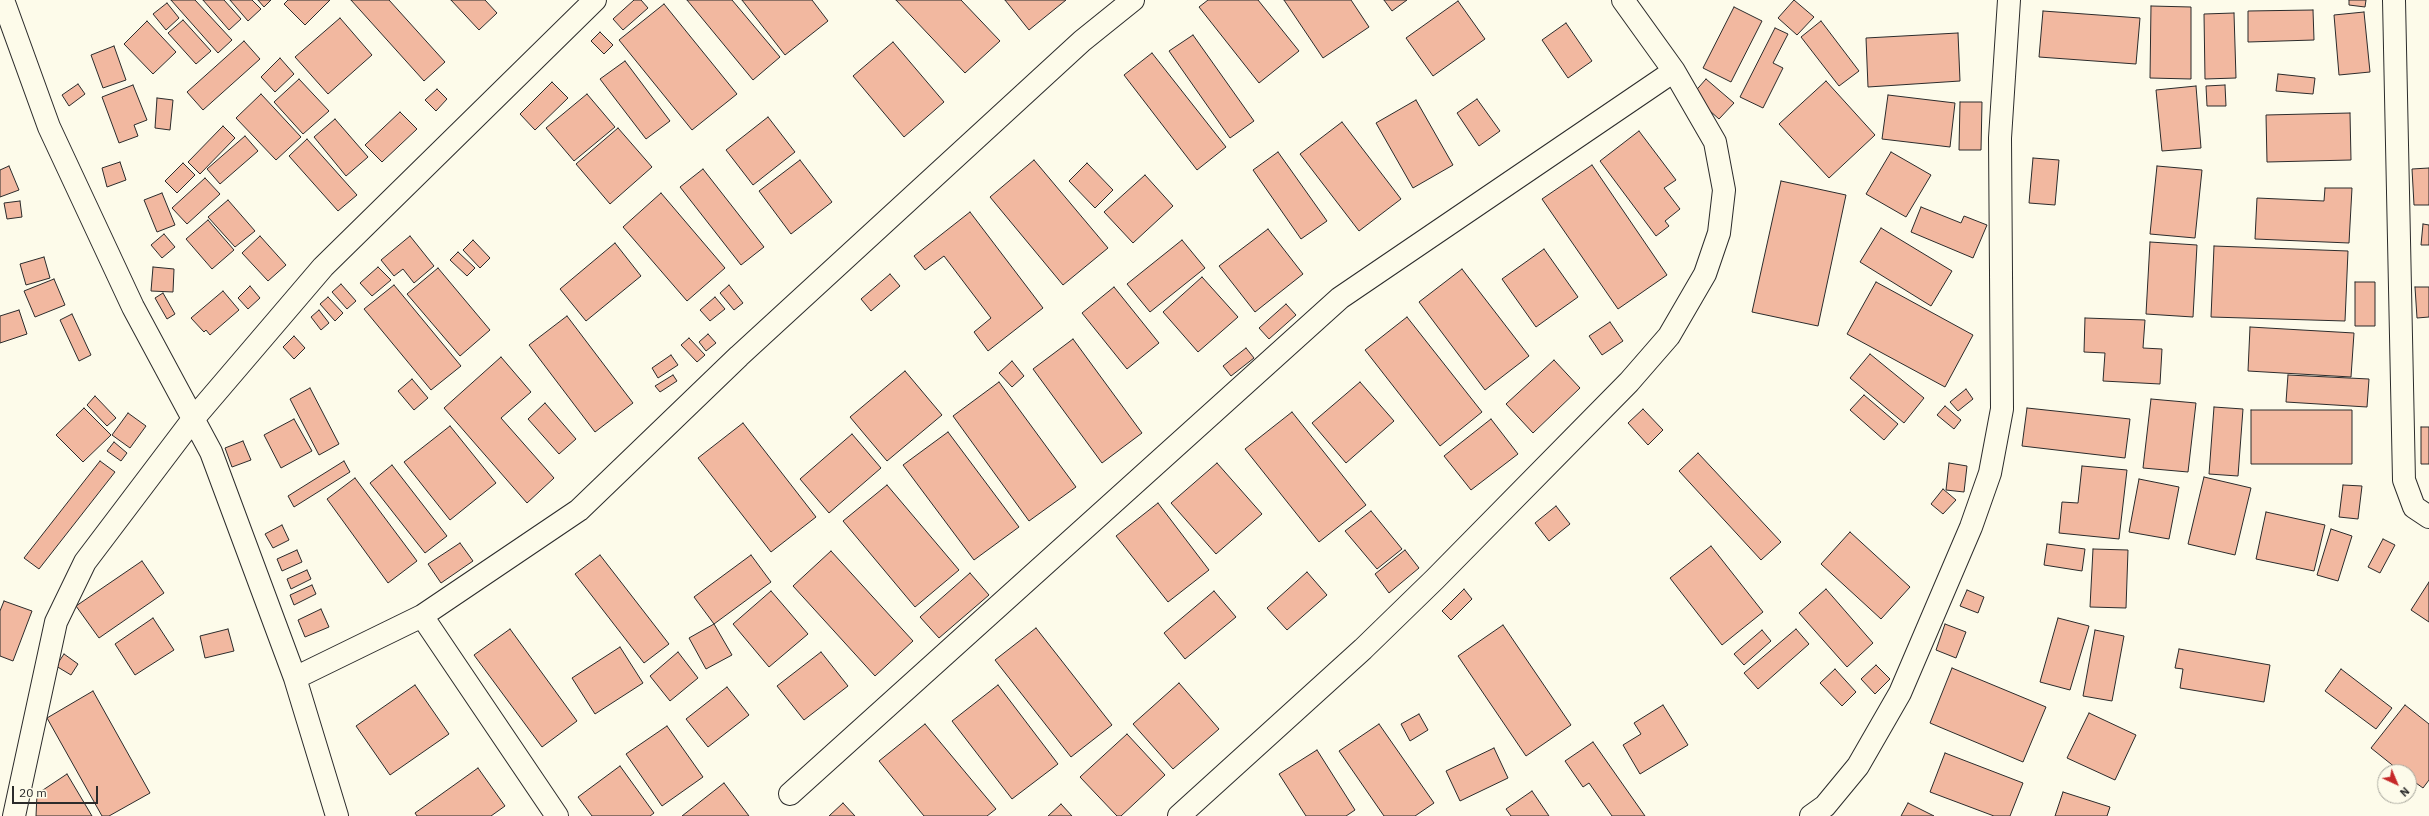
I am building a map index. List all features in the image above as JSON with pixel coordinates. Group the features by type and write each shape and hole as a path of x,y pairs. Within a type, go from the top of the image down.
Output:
{"street":[{"path":"3,0 52,134 133,307 194,418 224,483 295,678 337,816"},
{"path":"14,816 56,622 85,562 194,418 323,268 595,0"},
{"path":"295,678 422,616 579,510 757,340 1082,41 1133,0"},
{"path":"1179,816 1357,654 1435,579 1629,382 1669,336 1705,274 1719,233 1724,190 1715,142 1674,71 1623,0"},
{"path":"1811,816 1825,806 1858,766 1900,693 1971,528 1990,473 2002,409 2000,138 2008,0"},
{"path":"2394,0 2404,480 2414,507 2429,517"},
{"path":"790,794 1340,298 1674,71"},
{"path":"422,616 557,816"}],"building":[{"path":"171,0 195,0 232,40 218,53"},
{"path":"203,0 224,0 241,19 229,30"},
{"path":"230,0 252,0 261,9 248,21"},
{"path":"258,0 271,0 264,7"},
{"path":"288,0 330,0 305,25 284,4"},
{"path":"351,0 389,0 445,62 424,81"},
{"path":"451,0 485,0 497,13 479,30"},
{"path":"634,0 641,0 648,8 623,30 613,19"},
{"path":"687,0 732,0 780,57 753,80"},
{"path":"742,0 812,0 828,21 785,55"},
{"path":"896,0 961,0 1000,41 965,73"},
{"path":"1005,0 1066,0 1029,30"},
{"path":"1208,0 1258,0 1299,51 1259,83 1199,7"},
{"path":"1284,0 1351,0 1369,27 1323,58"},
{"path":"1384,0 1407,0 1392,11"},
{"path":"1794,0 1814,17 1797,35 1778,18"},
{"path":"2349,0 2366,0 2365,7 2349,5"},
{"path":"1458,1 1485,39 1433,76 1406,38"},
{"path":"167,3 179,18 166,30 153,14"},
{"path":"664,4 737,94 692,130 619,40"},
{"path":"2151,6 2191,7 2191,79 2150,78"},
{"path":"1734,7 1762,21 1731,82 1703,68"},
{"path":"2313,10 2314,40 2248,42 2248,11"},
{"path":"2043,11 2140,18 2136,64 2039,57"},
{"path":"2364,12 2370,72 2339,75 2334,15"},
{"path":"2234,13 2236,78 2205,79 2204,14"},
{"path":"340,18 372,55 328,94 295,57"},
{"path":"183,20 211,51 196,64 168,33"},
{"path":"147,21 176,52 153,74 124,44"},
{"path":"1821,21 1859,71 1839,86 1801,37"},
{"path":"1566,23 1592,61 1568,78 1542,40"},
{"path":"1775,28 1788,34 1773,63 1783,68 1763,108 1740,97"},
{"path":"600,32 613,45 604,54 591,41"},
{"path":"1958,33 1960,81 1868,87 1866,38"},
{"path":"1193,35 1254,121 1230,138 1169,51"},
{"path":"244,41 260,59 203,110 187,92"},
{"path":"893,42 944,102 904,137 853,76"},
{"path":"114,46 126,80 103,88 91,55"},
{"path":"1152,53 1226,147 1197,170 1124,75"},
{"path":"280,58 294,74 275,92 261,77"},
{"path":"625,61 670,121 646,139 600,79"},
{"path":"2278,74 2315,78 2313,94 2276,91"},
{"path":"299,79 329,111 303,134 274,102"},
{"path":"1706,79 1734,103 1719,119 1692,95"},
{"path":"1826,81 1875,135 1829,178 1779,124"},
{"path":"552,82 568,98 535,130 520,114"},
{"path":"78,84 85,94 69,106 62,95"},
{"path":"133,85 147,120 134,125 138,136 119,143 102,97"},
{"path":"2225,85 2226,106 2207,106 2206,86"},
{"path":"2196,86 2201,148 2162,151 2156,90"},
{"path":"437,89 447,99 436,111 425,100"},
{"path":"261,94 301,137 276,160 236,118"},
{"path":"587,94 615,127 574,161 546,128"},
{"path":"1888,95 1955,103 1950,147 1882,139"},
{"path":"157,98 173,100 170,130 155,128"},
{"path":"1477,99 1500,131 1479,146 1457,113"},
{"path":"1416,100 1453,165 1413,188 1376,123"},
{"path":"1960,102 1982,102 1981,150 1959,150"},
{"path":"400,112 417,129 382,162 365,145"},
{"path":"2350,113 2351,160 2267,162 2266,115"},
{"path":"768,117 795,152 753,185 726,150"},
{"path":"335,119 368,157 346,176 314,137"},
{"path":"1342,122 1401,199 1359,231 1300,154"},
{"path":"223,126 235,138 200,174 188,162"},
{"path":"618,128 652,167 610,204 576,164"},
{"path":"1639,131 1676,180 1664,188 1680,209 1665,221 1669,226 1656,236 1600,161"},
{"path":"245,136 258,151 220,184 207,169"},
{"path":"307,139 357,195 338,211 289,156"},
{"path":"1278,152 1327,221 1301,239 1253,170"},
{"path":"1891,152 1931,175 1906,217 1866,194"},
{"path":"2033,158 2059,160 2055,205 2029,203"},
{"path":"800,160 832,202 791,234 759,191"},
{"path":"1034,160 1108,248 1063,285 990,197"},
{"path":"120,162 126,180 107,187 102,168"},
{"path":"183,163 195,175 177,193 165,181"},
{"path":"1087,163 1113,190 1095,208 1069,181"},
{"path":"1592,165 1667,275 1618,309 1542,199"},
{"path":"9,166 19,190 0,197 0,170"},
{"path":"2157,166 2202,170 2195,238 2150,234"},
{"path":"2429,168 2429,205 2414,205 2412,169"},
{"path":"703,169 764,247 741,265 680,187"},
{"path":"1145,175 1173,206 1133,243 1104,212"},
{"path":"205,178 220,194 187,224 172,208"},
{"path":"1781,181 1846,195 1818,326 1752,312"},
{"path":"2325,188 2352,188 2349,243 2255,239 2257,198 2324,201"},
{"path":"162,193 175,225 157,232 144,200"},
{"path":"661,193 725,268 687,301 623,227"},
{"path":"228,200 255,231 235,247 208,217"},
{"path":"20,201 22,217 7,219 4,203"},
{"path":"1921,207 1961,223 1964,216 1987,225 1973,258 1911,232"},
{"path":"970,212 1043,308 988,351 974,332 991,318 944,256 925,270 914,256"},
{"path":"208,220 234,250 212,269 186,239"},
{"path":"2423,224 2429,225 2429,245 2421,245"},
{"path":"1881,228 1952,271 1931,306 1860,262"},
{"path":"1268,229 1303,274 1255,312 1219,266"},
{"path":"164,234 175,247 162,258 151,245"},
{"path":"260,236 286,265 268,281 242,253"},
{"path":"410,236 434,266 414,283 403,269 394,276 381,260"},
{"path":"473,240 490,258 480,268 463,250"},
{"path":"1182,240 1205,268 1150,312 1127,284"},
{"path":"2150,242 2197,245 2193,317 2146,314"},
{"path":"615,243 641,276 586,321 560,289"},
{"path":"2214,246 2348,251 2345,321 2211,317"},
{"path":"1544,249 1578,297 1536,327 1502,279"},
{"path":"458,252 475,268 467,276 450,260"},
{"path":"44,257 50,278 26,285 20,264"},
{"path":"153,267 174,269 173,292 151,291"},
{"path":"378,267 391,280 372,296 360,283"},
{"path":"438,268 490,330 460,356 407,294"},
{"path":"1462,269 1529,356 1485,390 1419,302"},
{"path":"890,274 900,286 871,311 861,299"},
{"path":"1202,277 1238,317 1198,352 1163,312"},
{"path":"54,279 65,305 35,317 24,291"},
{"path":"1876,282 1973,335 1945,387 1847,334"},
{"path":"2355,282 2375,282 2375,326 2355,326"},
{"path":"341,284 356,301 347,309 332,292"},
{"path":"394,285 461,366 431,390 364,309"},
{"path":"729,285 743,303 734,310 720,293"},
{"path":"250,286 260,298 248,309 238,298"},
{"path":"1114,287 1159,343 1127,369 1082,313"},
{"path":"2415,287 2429,287 2429,317 2417,318"},
{"path":"223,291 239,310 210,335 206,330 204,332 191,318"},
{"path":"163,293 175,314 167,319 155,298"},
{"path":"328,297 343,313 335,321 320,304"},
{"path":"715,297 725,309 710,321 700,310"},
{"path":"1286,304 1296,315 1269,339 1259,328"},
{"path":"19,310 27,334 0,343 0,316"},
{"path":"319,310 329,323 321,330 311,317"},
{"path":"72,314 91,355 79,361 60,320"},
{"path":"567,316 633,403 595,432 529,345"},
{"path":"1407,317 1482,412 1440,446 1365,350"},
{"path":"2085,318 2145,320 2143,348 2162,349 2160,384 2103,381 2105,353 2084,352"},
{"path":"1610,322 1623,341 1602,355 1589,336"},
{"path":"2250,327 2354,333 2351,377 2248,371"},
{"path":"708,334 716,343 706,351 699,342"},
{"path":"294,336 305,348 294,359 283,347"},
{"path":"689,338 705,355 697,362 681,345"},
{"path":"1073,339 1142,433 1102,463 1033,369"},
{"path":"1246,348 1254,358 1231,376 1223,366"},
{"path":"1870,354 1924,398 1904,423 1850,378"},
{"path":"671,355 678,365 658,378 652,368"},
{"path":"501,357 531,392 501,418 554,478 527,503 444,408"},
{"path":"1554,360 1580,388 1533,433 1506,404"},
{"path":"1012,361 1024,376 1012,387 999,373"},
{"path":"905,371 942,415 887,461 850,417"},
{"path":"673,375 677,381 660,392 655,386"},
{"path":"2288,375 2369,379 2367,407 2286,402"},
{"path":"412,379 428,398 414,410 398,391"},
{"path":"999,382 1076,487 1029,521 953,416"},
{"path":"1360,382 1394,421 1346,463 1312,423"},
{"path":"310,388 339,444 319,455 290,399"},
{"path":"1966,389 1973,399 1958,411 1950,402"},
{"path":"1864,395 1898,424 1884,440 1850,410"},
{"path":"95,396 116,418 107,426 87,405"},
{"path":"2151,399 2196,403 2188,472 2143,468"},
{"path":"545,403 576,439 559,454 528,419"},
{"path":"1945,406 1961,420 1954,429 1937,415"},
{"path":"2214,407 2243,409 2238,476 2209,474"},
{"path":"84,408 111,435 83,462 56,435"},
{"path":"2027,408 2130,419 2125,458 2022,446"},
{"path":"1643,409 1663,430 1648,445 1628,423"},
{"path":"2251,410 2352,410 2352,464 2251,464"},
{"path":"1292,412 1366,505 1319,542 1245,449"},
{"path":"128,413 146,426 130,448 112,435"},
{"path":"294,419 312,451 281,468 264,435"},
{"path":"1491,419 1518,454 1471,490 1444,456"},
{"path":"743,423 816,517 771,552 698,458"},
{"path":"450,426 496,483 450,520 404,462"},
{"path":"2421,427 2429,427 2429,464 2421,464"},
{"path":"948,432 1019,527 974,560 903,465"},
{"path":"852,434 881,468 829,513 800,479"},
{"path":"243,441 251,460 232,467 225,448"},
{"path":"114,442 127,453 121,461 107,451"},
{"path":"1698,453 1781,542 1761,560 1679,471"},
{"path":"100,461 115,472 39,569 24,558"},
{"path":"344,461 350,472 294,507 288,496"},
{"path":"1217,463 1262,514 1216,554 1171,503"},
{"path":"1949,463 1967,466 1964,492 1946,490"},
{"path":"392,465 447,536 425,553 370,483"},
{"path":"2082,466 2127,470 2119,539 2059,533 2062,502 2078,503"},
{"path":"2204,477 2251,488 2235,555 2188,544"},
{"path":"355,478 417,561 388,583 327,499"},
{"path":"2139,479 2179,487 2169,539 2129,532"},
{"path":"887,485 959,570 915,607 843,521"},
{"path":"2343,485 2362,486 2358,519 2339,517"},
{"path":"1943,489 1956,500 1943,514 1931,504"},
{"path":"1158,503 1209,570 1168,602 1116,536"},
{"path":"1556,506 1570,524 1549,541 1535,523"},
{"path":"1371,511 1402,549 1377,569 1345,531"},
{"path":"2266,512 2325,525 2314,571 2256,559"},
{"path":"282,525 289,540 273,548 265,534"},
{"path":"2331,529 2352,536 2338,581 2317,575"},
{"path":"1850,532 1910,587 1881,619 1821,564"},
{"path":"2383,539 2395,545 2380,573 2368,567"},
{"path":"460,543 473,561 441,583 428,564"},
{"path":"2047,544 2085,549 2082,571 2044,565"},
{"path":"1711,546 1763,612 1722,645 1670,578"},
{"path":"2093,549 2128,550 2126,608 2090,607"},
{"path":"297,550 302,562 282,571 277,559"},
{"path":"1405,550 1419,568 1389,593 1375,574"},
{"path":"831,551 913,641 875,676 793,586"},
{"path":"600,555 669,644 644,663 575,574"},
{"path":"751,555 771,582 714,624 694,597"},
{"path":"142,561 164,593 99,638 76,606"},
{"path":"307,570 311,579 291,589 287,579"},
{"path":"1307,572 1327,595 1287,630 1267,608"},
{"path":"970,573 989,595 939,638 920,617"},
{"path":"2429,582 2429,622 2411,610"},
{"path":"312,585 316,594 294,605 290,595"},
{"path":"1464,589 1472,599 1451,620 1442,611"},
{"path":"1826,589 1873,643 1847,667 1799,613"},
{"path":"1967,590 1984,597 1978,613 1960,606"},
{"path":"771,591 808,634 769,667 733,624"},
{"path":"1214,591 1236,617 1185,659 1164,633"},
{"path":"4,601 32,611 13,661 0,656 0,611"},
{"path":"321,609 329,627 305,637 298,620"},
{"path":"153,618 174,650 135,675 115,644"},
{"path":"2058,618 2089,626 2070,690 2040,682"},
{"path":"714,624 732,655 706,669 689,638"},
{"path":"1945,624 1966,632 1956,658 1936,650"},
{"path":"1503,625 1571,725 1526,756 1458,656"},
{"path":"1036,628 1112,725 1071,757 995,660"},
{"path":"228,629 234,651 205,658 200,636"},
{"path":"510,629 577,721 542,747 474,655"},
{"path":"1796,629 1809,644 1758,689 1744,673"},
{"path":"1762,630 1771,641 1744,665 1734,654"},
{"path":"2095,630 2124,636 2112,701 2083,696"},
{"path":"620,647 643,683 595,714 572,678"},
{"path":"2179,649 2270,665 2264,702 2180,688 2183,669 2175,668"},
{"path":"678,652 698,678 670,701 650,676"},
{"path":"821,652 848,686 804,720 777,686"},
{"path":"64,654 78,664 71,675 56,666"},
{"path":"1876,665 1890,679 1875,694 1861,679"},
{"path":"1952,668 2046,707 2023,762 1930,723"},
{"path":"1835,669 1856,692 1842,706 1820,683"},
{"path":"2341,669 2392,708 2376,729 2325,691"},
{"path":"1179,683 1219,729 1173,769 1133,724"},
{"path":"415,685 449,734 390,775 356,726"},
{"path":"998,685 1058,764 1012,799 952,721"},
{"path":"727,687 749,715 708,747 686,719"},
{"path":"93,691 150,793 109,816 102,816 47,718"},
{"path":"1663,705 1688,745 1640,774 1623,745 1641,734 1634,723"},
{"path":"2405,705 2429,724 2429,780 2423,788 2417,784 2417,764 2391,764 2371,748"},
{"path":"2089,713 2136,735 2115,780 2067,758"},
{"path":"1419,714 1428,730 1410,741 1401,724"},
{"path":"925,724 996,809 987,816 924,816 879,761"},
{"path":"1379,724 1434,803 1415,816 1384,816 1339,751"},
{"path":"667,726 703,777 662,806 626,754"},
{"path":"1127,734 1165,775 1121,816 1117,816 1080,777"},
{"path":"1593,742 1645,816 1612,816 1589,783 1583,787 1565,761"},
{"path":"1494,748 1508,778 1460,801 1446,771"},
{"path":"1317,750 1355,810 1346,816 1306,816 1279,774"},
{"path":"1945,753 2023,783 2010,816 1994,816 1930,792"},
{"path":"620,766 654,813 650,816 592,816 578,797"},
{"path":"478,768 505,806 491,816 417,816 415,813"},
{"path":"67,774 92,816 36,816 37,794"},
{"path":"724,783 749,816 682,816"},
{"path":"1532,791 1549,816 1511,816 1506,809"},
{"path":"2063,792 2110,807 2107,816 2055,816"},
{"path":"843,803 855,816 829,816"},
{"path":"1908,803 1934,816 1901,816"},
{"path":"1061,804 1072,816 1048,816"}]}
